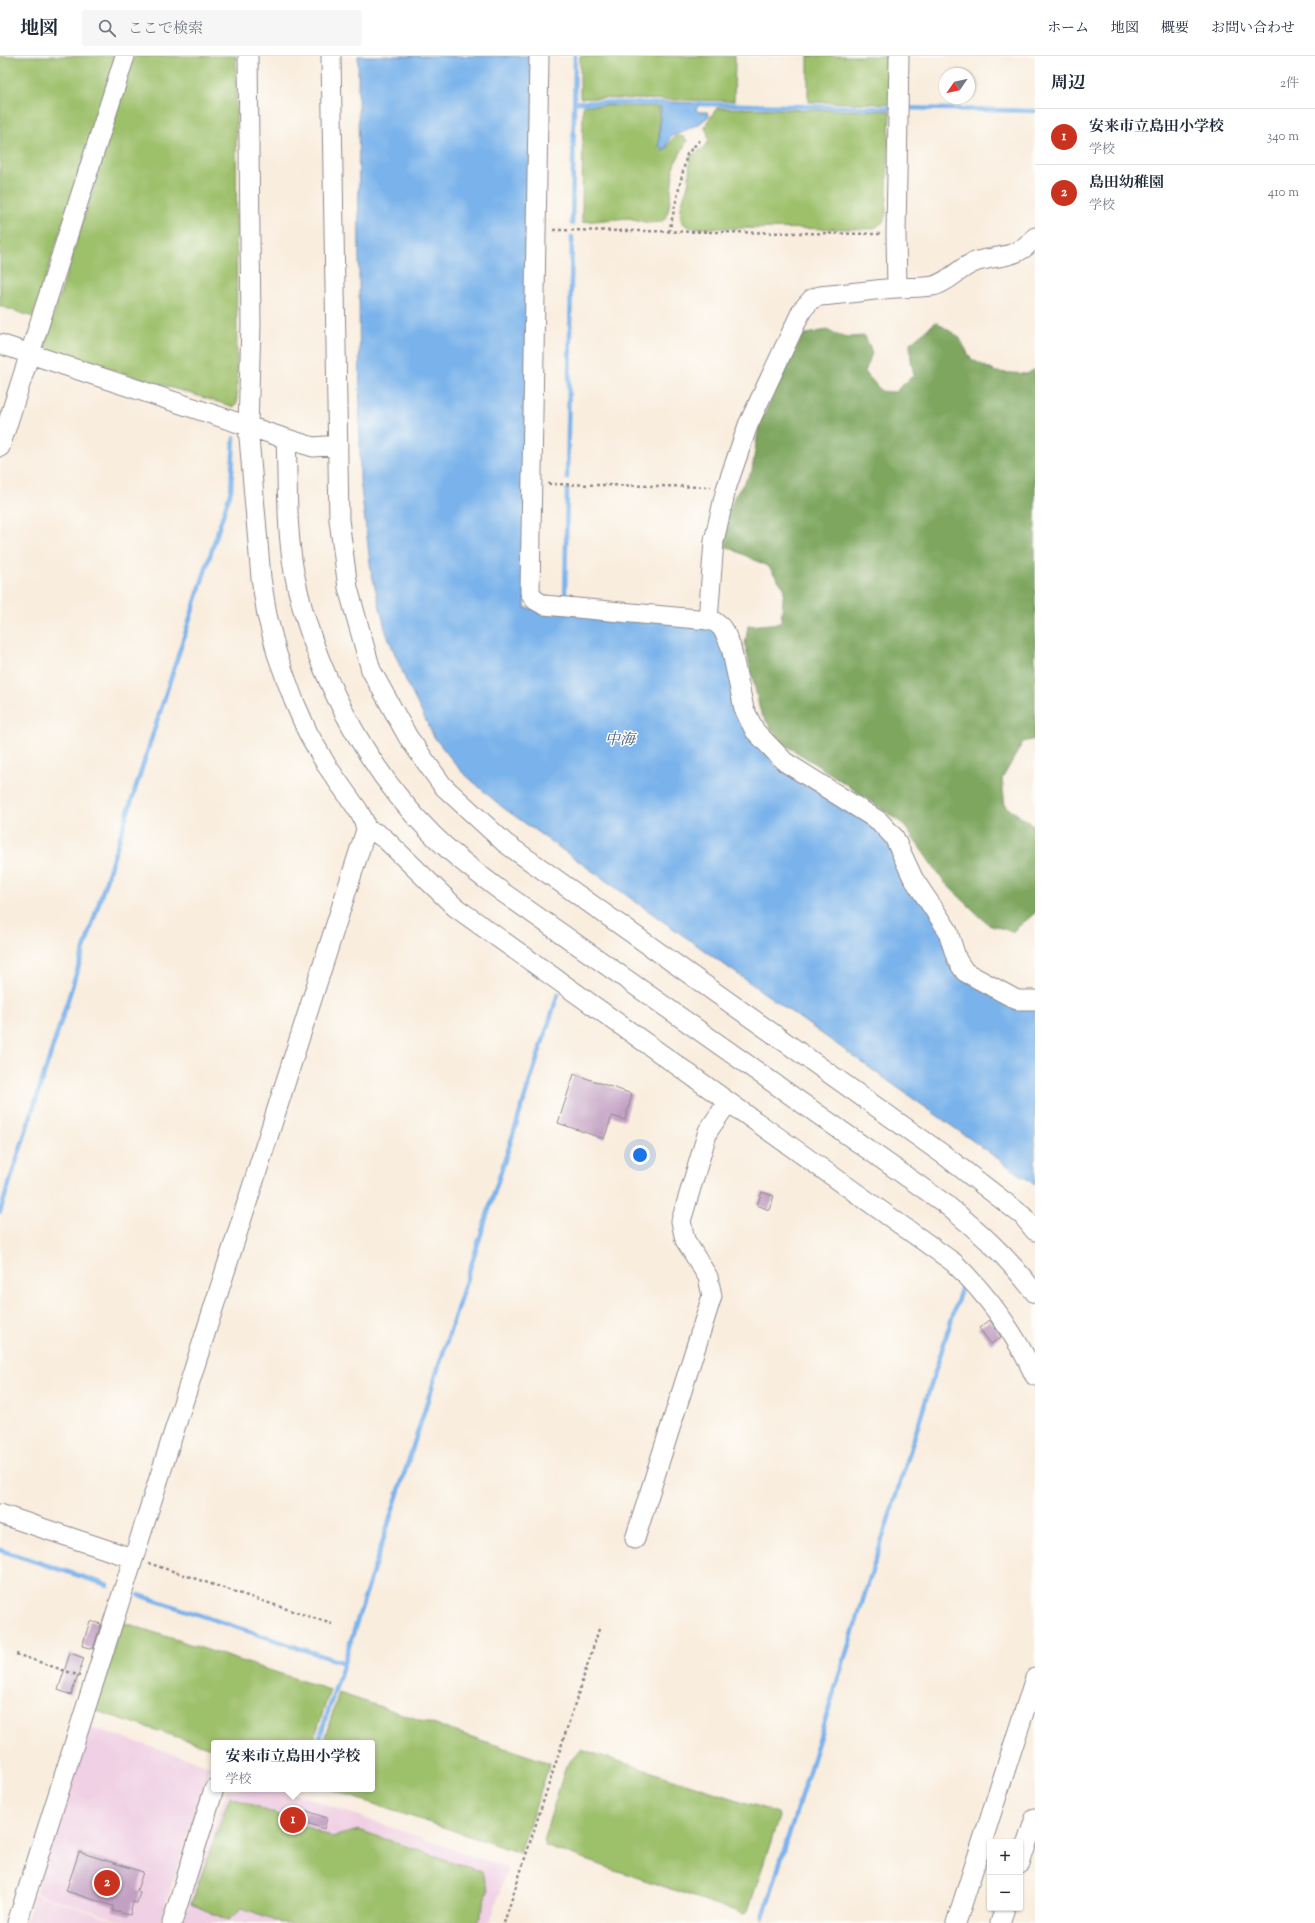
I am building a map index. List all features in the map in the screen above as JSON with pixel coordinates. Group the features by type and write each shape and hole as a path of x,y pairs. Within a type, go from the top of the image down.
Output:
{"street":[{"path":"0,447 125,56"},
{"path":"17,1923 132,1558 366,830 364,821 358,810 327,766 308,733 294,701 277,654 267,615 261,578 248,426 252,325 248,56"},
{"path":"330,56 339,520 348,588 371,670 408,737 443,786 505,843 944,1155 1023,1216 1035,1231"},
{"path":"538,56 530,592 535,600 544,605 702,620 715,622 722,627 731,647 744,709 755,731 785,762 879,821 894,837 913,878 947,929 957,960 965,972 1017,1000 1035,1000"},
{"path":"897,288 896,234 899,56"},
{"path":"702,620 714,541 726,489 748,425 797,317 812,299 820,296 933,286 943,282 964,266 977,261 1017,253 1028,246 1035,237"},
{"path":"0,344 282,438 313,447 338,445"},
{"path":"282,438 294,570 302,608 312,640 344,711 367,751 393,790 427,829 461,861 501,891 944,1203 985,1236 1019,1272 1035,1294"},
{"path":"366,830 376,833 385,839 455,907 953,1262 972,1280 990,1301 1010,1330 1035,1376"},
{"path":"635,1539 712,1296 708,1277 685,1240 681,1221 708,1131 728,1102"},
{"path":"0,1514 132,1558"},
{"path":"956,1923 1035,1678"},
{"path":"172,1923 213,1792"},
{"path":"1023,1855 1035,1818"},
{"path":"1000,1923 1004,1911"}],"path":[{"path":"669,232 687,154 701,139"},
{"path":"536,230 896,234"},
{"path":"532,484 712,487"},
{"path":"132,1558 332,1624"},
{"path":"504,1923 600,1626"},
{"path":"16,1654 94,1680"}],"shaded area":[{"path":"88,1726 210,1766 160,1923 128,1923 35,1893"},
{"path":"226,1792 291,1792 507,1868 490,1923 183,1923"},
{"path":"34,1894 123,1923 25,1923"}],"green space":[{"path":"0,56 116,56 33,317 0,306"},
{"path":"134,56 236,56 237,404 234,407 46,349 44,346"},
{"path":"580,56 735,56 734,101 580,98"},
{"path":"808,56 892,56 892,104 808,102"},
{"path":"583,105 659,107 659,149 664,151 672,139 676,136 684,137 687,141 674,165 669,207 666,218 661,222 649,223 629,218 582,222"},
{"path":"717,108 890,111 886,214 883,222 873,229 692,228 687,226 683,223 680,213 689,182 690,156 703,148 708,142 708,134 705,128 707,122"},
{"path":"936,322 959,337 971,359 996,372 1027,374 1035,369 1035,739 1023,742 1002,779 1005,806 1035,826 1035,913 1012,932 988,924 944,882 903,824 837,778 781,742 761,714 745,645 748,626 781,623 784,588 769,567 726,546 723,528 735,496 752,471 759,424 803,335 826,330 846,337 865,336 872,353 865,372 881,391 895,392 914,375 910,343"},
{"path":"122,1622 330,1690 314,1740 211,1740 211,1748 94,1710"},
{"path":"339,1693 550,1763 520,1853 338,1792 375,1792 375,1740 324,1740"},
{"path":"581,1749 778,1813 779,1817 748,1911 744,1914 545,1846 543,1841 566,1766"},
{"path":"230,1796 332,1837 359,1830 482,1872 488,1891 478,1923 279,1923 278,1921 242,1908 228,1920 191,1904"}],"water":[{"name":"中海","path":"358,56 534,56 525,608 698,623 714,627 774,765 884,832 943,932 951,963 1035,1006 1035,1185 502,807 461,771 434,737 407,683 386,632 371,571 360,480"},
{"path":"661,102 702,103 696,109 698,112 707,112 709,116 699,124 670,137 666,149 662,149 659,145"}],"building":[{"path":"574,1074 632,1094 625,1120 612,1116 604,1139 558,1123"},
{"path":"762,1192 774,1196 769,1210 757,1205"},
{"path":"990,1320 1001,1337 991,1344 979,1328"},
{"path":"90,1621 101,1624 93,1649 82,1646"},
{"path":"70,1653 84,1658 71,1695 58,1690"},
{"path":"307,1811 327,1818 324,1829 304,1822"},
{"path":"79,1852 143,1872 137,1890 140,1892 137,1903 133,1902 130,1915 113,1911 113,1906 66,1891"}],"waterway":[{"path":"572,224 575,56"},
{"path":"574,102 665,104"},
{"path":"695,104 893,108"},
{"path":"903,108 1035,111"},
{"path":"567,478 572,237"},
{"path":"0,1212 231,490 234,438"},
{"path":"565,598 567,490"},
{"path":"319,1740 558,994"},
{"path":"763,1917 962,1286"},
{"path":"0,1550 108,1585"},
{"path":"139,1595 344,1663"}],"place":[{"name":"安来市立島田小学校","path":"293,1820"},
{"name":"島田幼稚園","path":"107,1883"}]}
